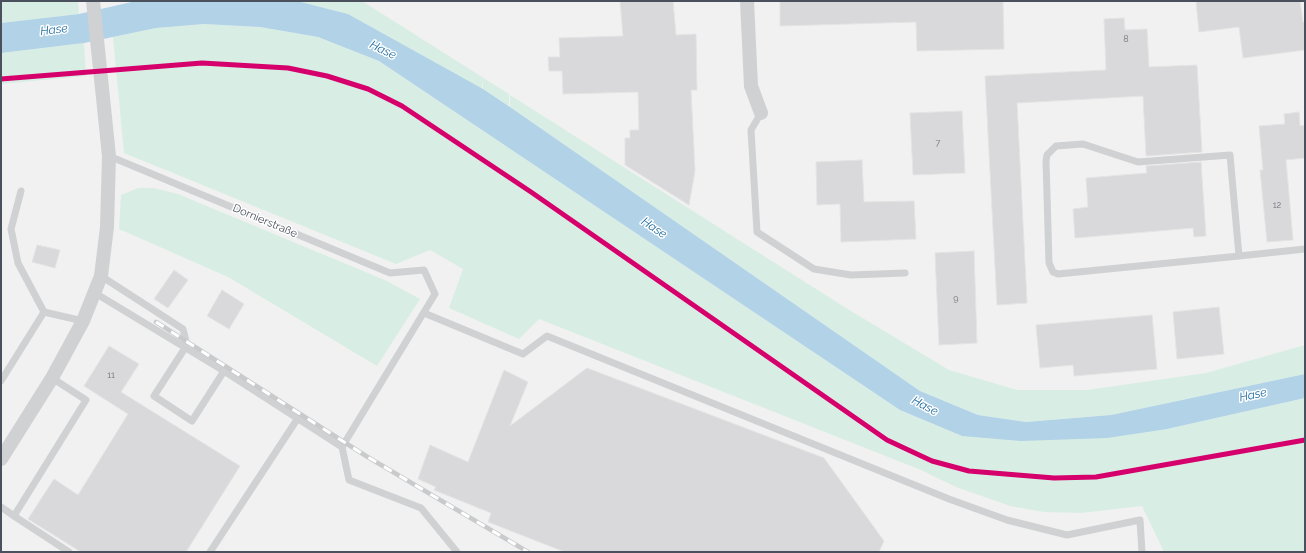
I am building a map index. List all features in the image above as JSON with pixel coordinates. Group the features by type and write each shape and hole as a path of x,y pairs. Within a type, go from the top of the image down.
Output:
{"street":[{"path":"1,459 52,378 83,321 101,276 107,227 109,156 92,1"},
{"path":"747,1 751,86 761,113"}],"lane":[{"path":"761,113 751,130 757,232 814,270 851,275 905,273"},
{"path":"1239,256 1230,156 1138,162 1083,144 1056,146 1047,155 1049,263 1053,272 1058,274 1239,256 1305,249"},
{"name":"Dornierstraße","path":"109,156 390,273 424,270 435,294 424,313"},
{"path":"21,191 11,229 18,263 44,312 83,321"},
{"path":"101,276 183,329 186,340 185,348 154,396 192,421 224,371"},
{"path":"95,293 224,371 342,447"},
{"path":"1,381 44,312"},
{"path":"457,552 421,508 349,480 342,447 424,313 524,354 546,336 949,499 1006,520 1067,535 1140,520 1142,552"},
{"path":"14,516 86,400 52,378"},
{"path":"210,552 298,418"},
{"path":"1,507 69,552"}],"green space":[{"path":"1,1 78,1 79,14 1,23"},
{"path":"297,1 362,1 482,77 482,89 348,14"},
{"path":"204,24 260,27 318,37 379,61 900,410 962,436 1167,429 1305,398 1305,552 1164,552 1142,506 1081,513 1044,512 1010,506 956,487 921,470 539,319 519,339 449,308 463,269 430,250 396,264 124,153 113,37 156,28"},
{"path":"84,43 86,76 1,84 1,53"},
{"path":"482,77 509,94 509,106 483,89"},
{"path":"510,95 846,308 949,370 1017,390 1087,390 1206,373 1305,345 1305,374 1111,415 1026,422 978,415 920,391 510,107"},
{"path":"138,188 154,188 178,194 387,281 420,299 377,366 228,277 119,229 121,195"}],"water":[{"name":"Hase","path":"136,1 297,1 348,14 483,89 920,391 978,415 1026,422 1111,415 1305,374 1305,398 1167,429 1107,438 1021,441 962,436 900,410 379,61 318,37 260,27 204,24 156,28 84,43 1,53 1,23 79,14"}],"building":[{"path":"620,1 673,1 676,35 696,34 697,90 691,90 695,171 689,205 625,165 625,138 630,138 630,130 639,130 638,92 563,94 562,71 549,71 548,57 560,57 559,38 623,36"},
{"path":"780,1 1003,1 1004,49 917,51 916,22 780,26"},
{"path":"1196,1 1300,1 1303,22 1305,22 1305,50 1243,58 1239,27 1199,32"},
{"path":"1124,18 1125,30 1147,29 1149,67 1197,65 1202,152 1146,156 1143,96 1017,103 1027,303 997,305 985,76 1106,70 1104,19"},
{"path":"962,111 965,173 913,175 910,113"},
{"path":"1299,112 1300,126 1305,125 1305,158 1286,160 1293,240 1267,242 1260,170 1263,170 1259,126 1285,124 1284,114"},
{"path":"862,160 864,202 914,201 916,239 841,242 840,204 817,205 816,162"},
{"path":"1201,162 1206,236 1194,237 1193,228 1075,238 1073,209 1088,207 1086,178 1147,173 1146,166"},
{"path":"37,245 60,250 55,268 32,262"},
{"path":"974,251 977,343 939,345 935,253"},
{"path":"174,270 188,280 168,308 154,299"},
{"path":"222,290 244,304 229,329 207,316"},
{"path":"1219,307 1224,354 1177,359 1173,312"},
{"path":"1152,315 1157,369 1074,376 1073,365 1040,368 1036,325"},
{"path":"109,346 139,364 121,392 240,466 186,552 81,552 28,519 54,479 78,495 128,414 84,386"},
{"path":"587,368 824,458 884,541 879,552 565,552 488,522 491,513 434,490 436,487 418,479 430,445 468,462 504,370 528,382 510,426"}],"railway":[{"path":"156,322 366,456 528,552"}],"cycle path":[{"path":"1,79 202,63 288,68 327,76 368,89 402,106 531,192 887,440 932,461 969,471 1054,478 1096,477 1305,440"}]}
